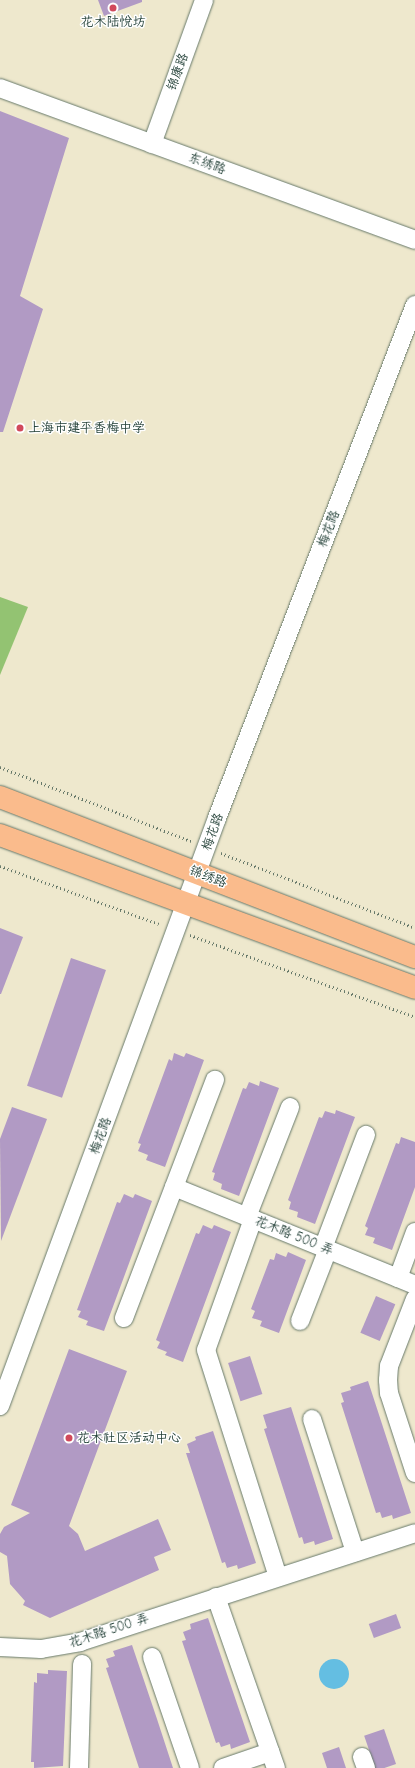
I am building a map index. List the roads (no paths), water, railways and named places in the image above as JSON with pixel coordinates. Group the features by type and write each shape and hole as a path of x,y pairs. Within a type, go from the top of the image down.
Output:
{"main road":[{"name":"锦绣路","path":"0,797 415,957"},
{"path":"0,835 186,905 415,988"}],"street":[{"name":"锦康路","path":"152,144 204,0"},
{"name":"东绣路","path":"0,88 415,240"},
{"name":"梅花路","path":"0,1406 198,873 415,305"},
{"path":"124,1318 215,1080"},
{"path":"278,1577 206,1350 250,1218 290,1107"},
{"path":"300,1321 366,1135"},
{"name":"花木路 500 弄","path":"174,1187 415,1285"},
{"path":"398,1278 415,1232"},
{"path":"415,1299 389,1366 388,1380 389,1393 415,1473"},
{"path":"312,1419 355,1552"},
{"name":"花木路 500 弄","path":"0,1648 23,1650 61,1646 415,1533"},
{"path":"216,1597 273,1760 223,1768"},
{"path":"152,1657 190,1768"},
{"path":"79,1768 82,1664"}],"water":[{"path":"334,1659 340,1660 348,1668 348,1680 340,1688 334,1689 328,1688 320,1680 319,1674 320,1668 328,1660"}],"place":[{"name":"花木陆悦坊","path":"113,8"},
{"name":"上海市建平香梅中学","path":"20,428"},
{"name":"花木社区活动中心","path":"69,1438"}]}
